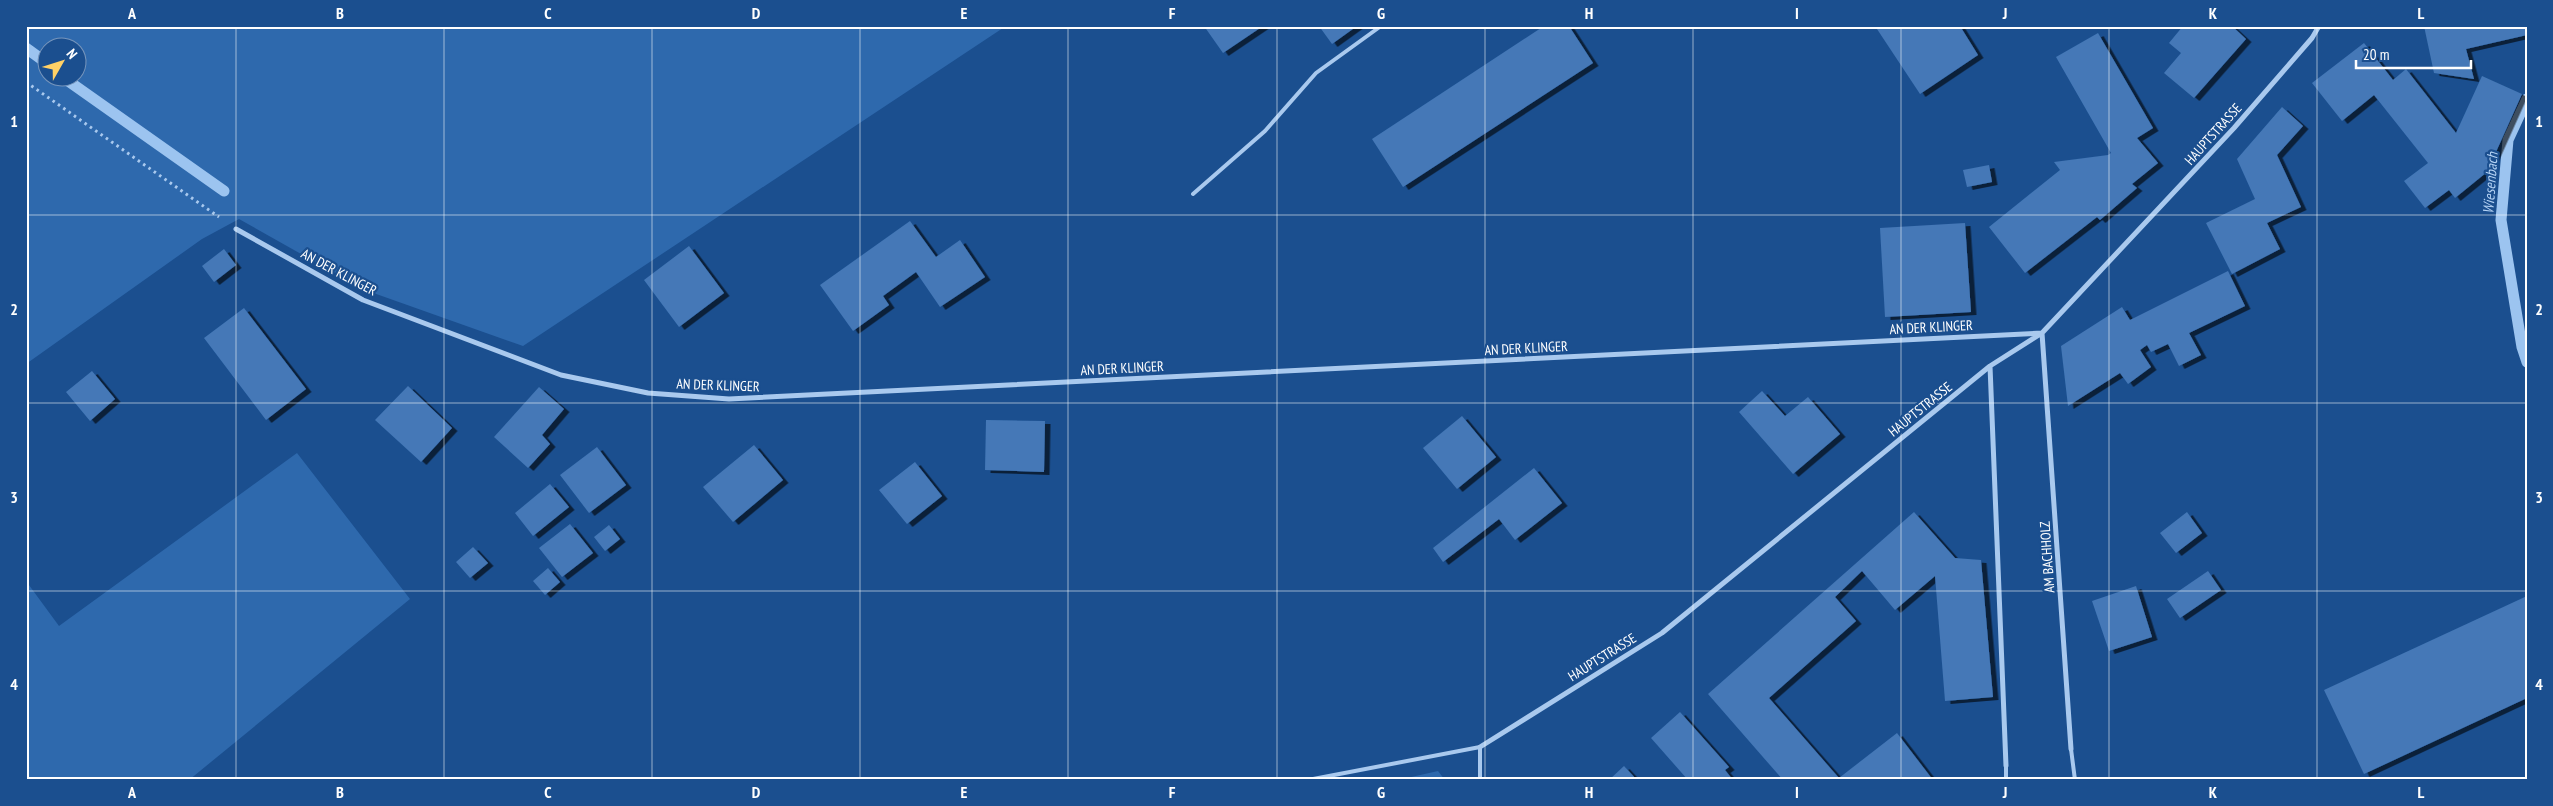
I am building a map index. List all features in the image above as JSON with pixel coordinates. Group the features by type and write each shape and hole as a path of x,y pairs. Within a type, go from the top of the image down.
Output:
{"street":[{"name":"HAUPTSTRASSE","path":"1480,746 1662,632 1990,366 2042,333 2234,128 2312,38 2319,26"},
{"name":"AN DER KLINGER","path":"236,229 363,300 561,375 648,393 729,399 2042,333"},
{"name":"AM BACHHOLZ","path":"2042,333 2071,749"},
{"path":"1990,366 2006,766"}],"lane":[{"path":"1193,194 1266,131 1316,74 1381,26"},
{"path":"1308,780 1480,746 1480,780"},
{"name":"AM BACHHOLZ","path":"2071,749 2075,780"},
{"path":"2006,766 2006,780"}],"path":[{"path":"26,82 236,229"}],"shaded area":[{"path":"26,26 1006,26 523,346 365,290 239,219 202,239 26,364"},
{"path":"297,453 410,599 189,780 26,780 26,581 59,626"},
{"path":"1438,771 1445,780 1398,780"}],"building":[{"path":"1204,26 1263,26 1223,53"},
{"path":"1319,26 1357,26 1332,44"},
{"path":"1544,26 1569,26 1593,63 1403,187 1372,139"},
{"path":"1875,26 1960,26 1978,55 1920,94"},
{"path":"2183,26 2232,26 2246,39 2194,98 2164,73 2181,53 2169,43"},
{"path":"2424,26 2527,26 2527,35 2466,49 2474,79 2434,73"},
{"path":"2098,33 2153,128 2137,138 2158,163 2132,184 2137,188 2100,220 2097,217 2025,273 1989,227 2060,170 2054,162 2108,155 2111,153 2056,57"},
{"path":"2364,43 2393,80 2406,69 2456,133 2482,76 2522,94 2487,172 2455,198 2449,190 2425,208 2404,181 2428,163 2374,95 2342,121 2312,83"},
{"path":"2282,107 2303,126 2277,155 2301,207 2267,223 2280,249 2232,274 2206,223 2255,199 2237,159"},
{"path":"1989,165 1992,182 1967,187 1963,170"},
{"path":"910,221 936,257 960,240 985,277 940,307 916,272 883,296 889,305 853,331 820,285"},
{"path":"1965,223 1971,312 1885,317 1880,228"},
{"path":"689,246 724,293 679,327 644,280"},
{"path":"224,249 236,265 214,282 202,266"},
{"path":"2228,271 2245,306 2189,333 2201,355 2179,366 2168,344 2151,352 2147,345 2140,350 2151,367 2128,384 2120,373 2068,406 2061,346 2122,307 2130,320"},
{"path":"244,308 306,389 266,420 204,338"},
{"path":"92,371 115,399 90,421 66,392"},
{"path":"408,386 452,428 421,462 375,420"},
{"path":"539,387 564,409 542,435 550,444 528,468 494,437"},
{"path":"1762,391 1785,416 1779,421 1808,397 1840,434 1793,474 1739,412"},
{"path":"1462,416 1496,457 1457,489 1423,448"},
{"path":"986,420 1045,421 1044,472 985,470"},
{"path":"754,445 783,480 733,522 703,487"},
{"path":"597,447 626,485 589,513 560,475"},
{"path":"915,462 942,496 907,524 879,490"},
{"path":"1534,468 1562,503 1515,540 1499,519 1443,562 1433,548"},
{"path":"550,484 569,507 533,536 515,513"},
{"path":"1914,512 1955,558 1981,560 1993,697 1945,701 1935,576 1895,610 1862,571 1835,597 1856,621 1769,698 1839,778 1897,733 1933,780 1783,780 1708,694"},
{"path":"2187,512 2202,533 2176,553 2160,533"},
{"path":"570,524 593,553 562,577 539,548"},
{"path":"609,525 620,539 605,551 594,537"},
{"path":"473,547 488,563 470,578 456,562"},
{"path":"548,568 560,582 545,595 533,581"},
{"path":"2208,571 2221,590 2180,618 2167,599"},
{"path":"2136,586 2152,637 2109,651 2092,601"},
{"path":"2527,596 2527,698 2364,774 2324,690"},
{"path":"1680,712 1729,767 1725,770 1733,780 1688,780 1651,738"},
{"path":"1624,766 1637,780 1609,780"}],"waterway":[{"path":"26,48 38,57"},
{"path":"78,88 224,191"},
{"name":"Wiesenbach","path":"2527,99 2508,140 2501,220 2522,347 2527,362"}]}
